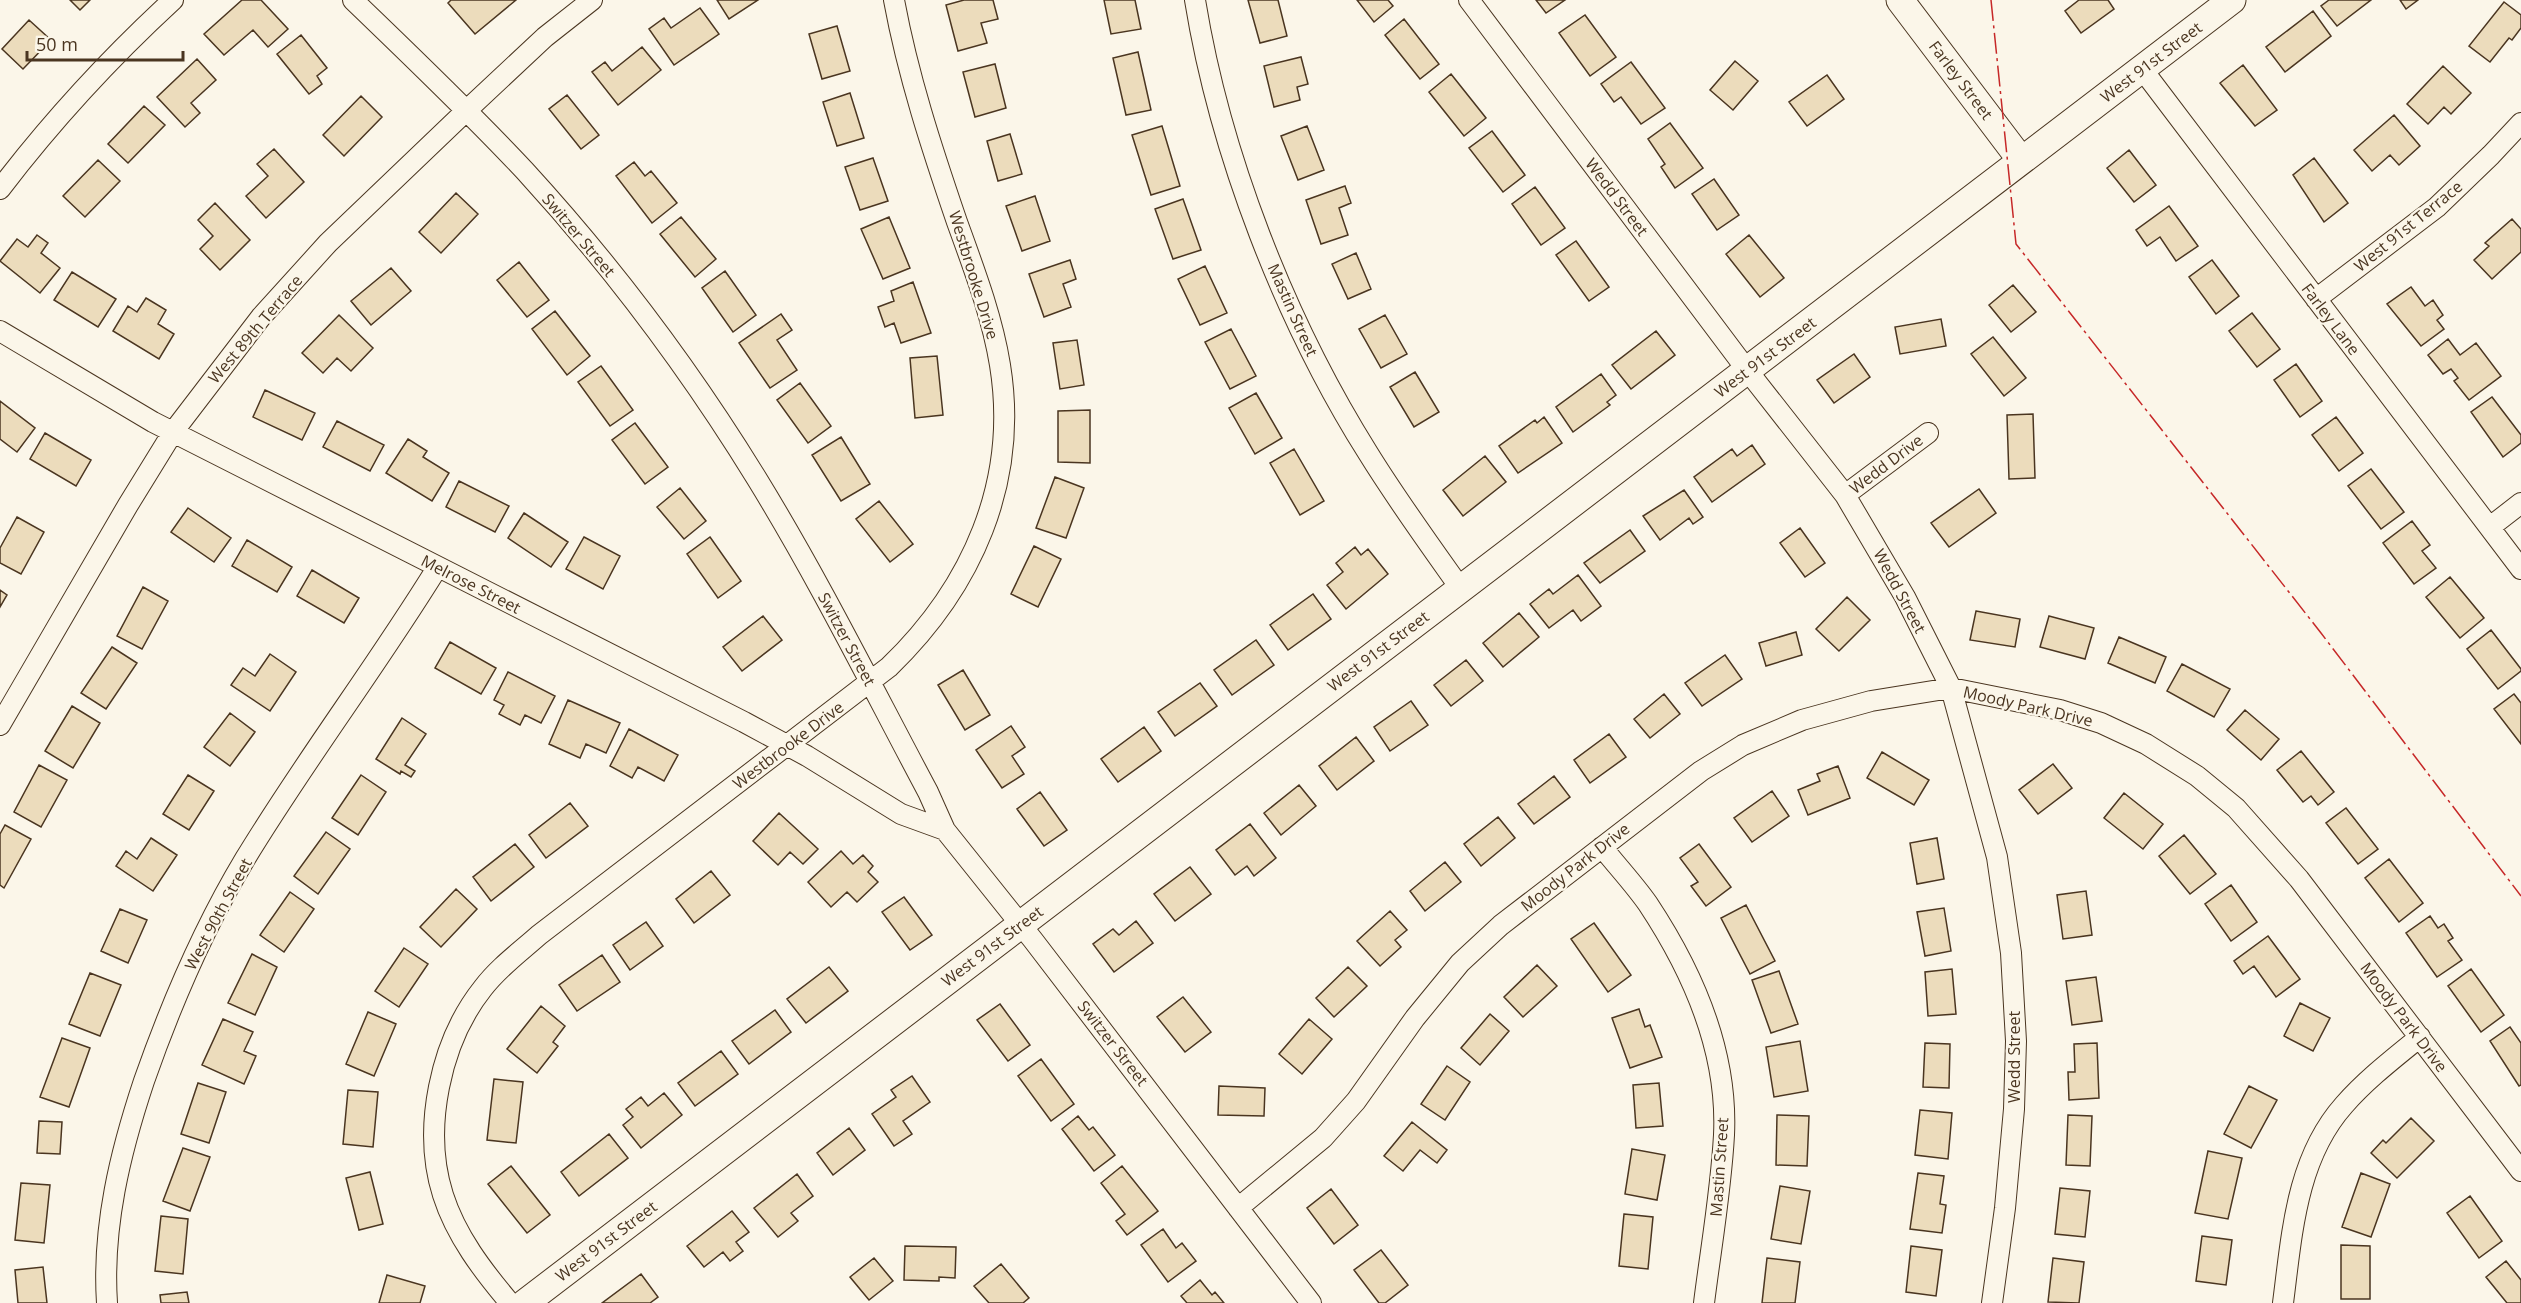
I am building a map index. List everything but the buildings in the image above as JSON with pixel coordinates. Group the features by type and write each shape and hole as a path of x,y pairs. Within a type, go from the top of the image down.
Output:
{"street":[{"path":"0,189 57,118 112,58 173,0"},
{"name":"Switzer Street","path":"353,0 467,110 569,222 644,315 687,374 756,477 793,538 928,792 945,830 1021,924 1311,1303"},
{"name":"West 89th Terrace","path":"0,726 173,432 191,406 276,301 328,243 467,110 545,37 592,0"},
{"name":"Westbrooke Drive","path":"510,1303 468,1247 443,1195 435,1161 436,1101 446,1057 456,1031 470,1006 488,981 539,935 870,683 916,641 947,601 970,561 989,515 1000,468 1004,419 1000,367 990,315 919,106 894,0"},
{"name":"Mastin Street","path":"1195,0 1220,116 1248,203 1288,300 1323,376 1367,452 1461,589"},
{"name":"Wedd Street","path":"1469,0 1747,370 1845,495 1905,597 1951,688 1996,857 2011,953 2016,1041 2014,1109 2005,1208 1992,1303"},
{"name":"Farley Street","path":"1900,0 2022,160"},
{"name":"West 91st Street","path":"525,1303 2232,0"},
{"name":"Farley Lane","path":"2142,69 2521,569"},
{"name":"West 91st Terrace","path":"2316,299 2437,207 2521,123"},
{"name":"Melrose Street","path":"0,331 173,432 437,568 645,671 807,756 901,814 945,830"},
{"name":"Wedd Drive","path":"1845,495 1928,433"},
{"path":"2490,527 2521,503"},
{"name":"West 90th Street","path":"107,1303 105,1277 108,1226 118,1172 135,1108 161,1034 193,957 244,861 437,568"},
{"name":"Moody Park Drive","path":"1238,1208 1323,1138 1356,1101 1415,1018 1460,963 1501,925 1701,771 1743,745 1802,720 1871,701 1951,688 2060,710 2101,723 2146,744 2197,776 2235,808 2299,879 2521,1171"},
{"name":"Mastin Street","path":"1602,847 1647,903 1676,949 1699,998 1713,1040 1722,1090 1724,1133 1704,1303"},
{"path":"2283,1303 2296,1204 2313,1154 2343,1106 2369,1079 2420,1037"}],"power":[{"path":"1991,0 2016,244 2321,633 2521,896"}]}
